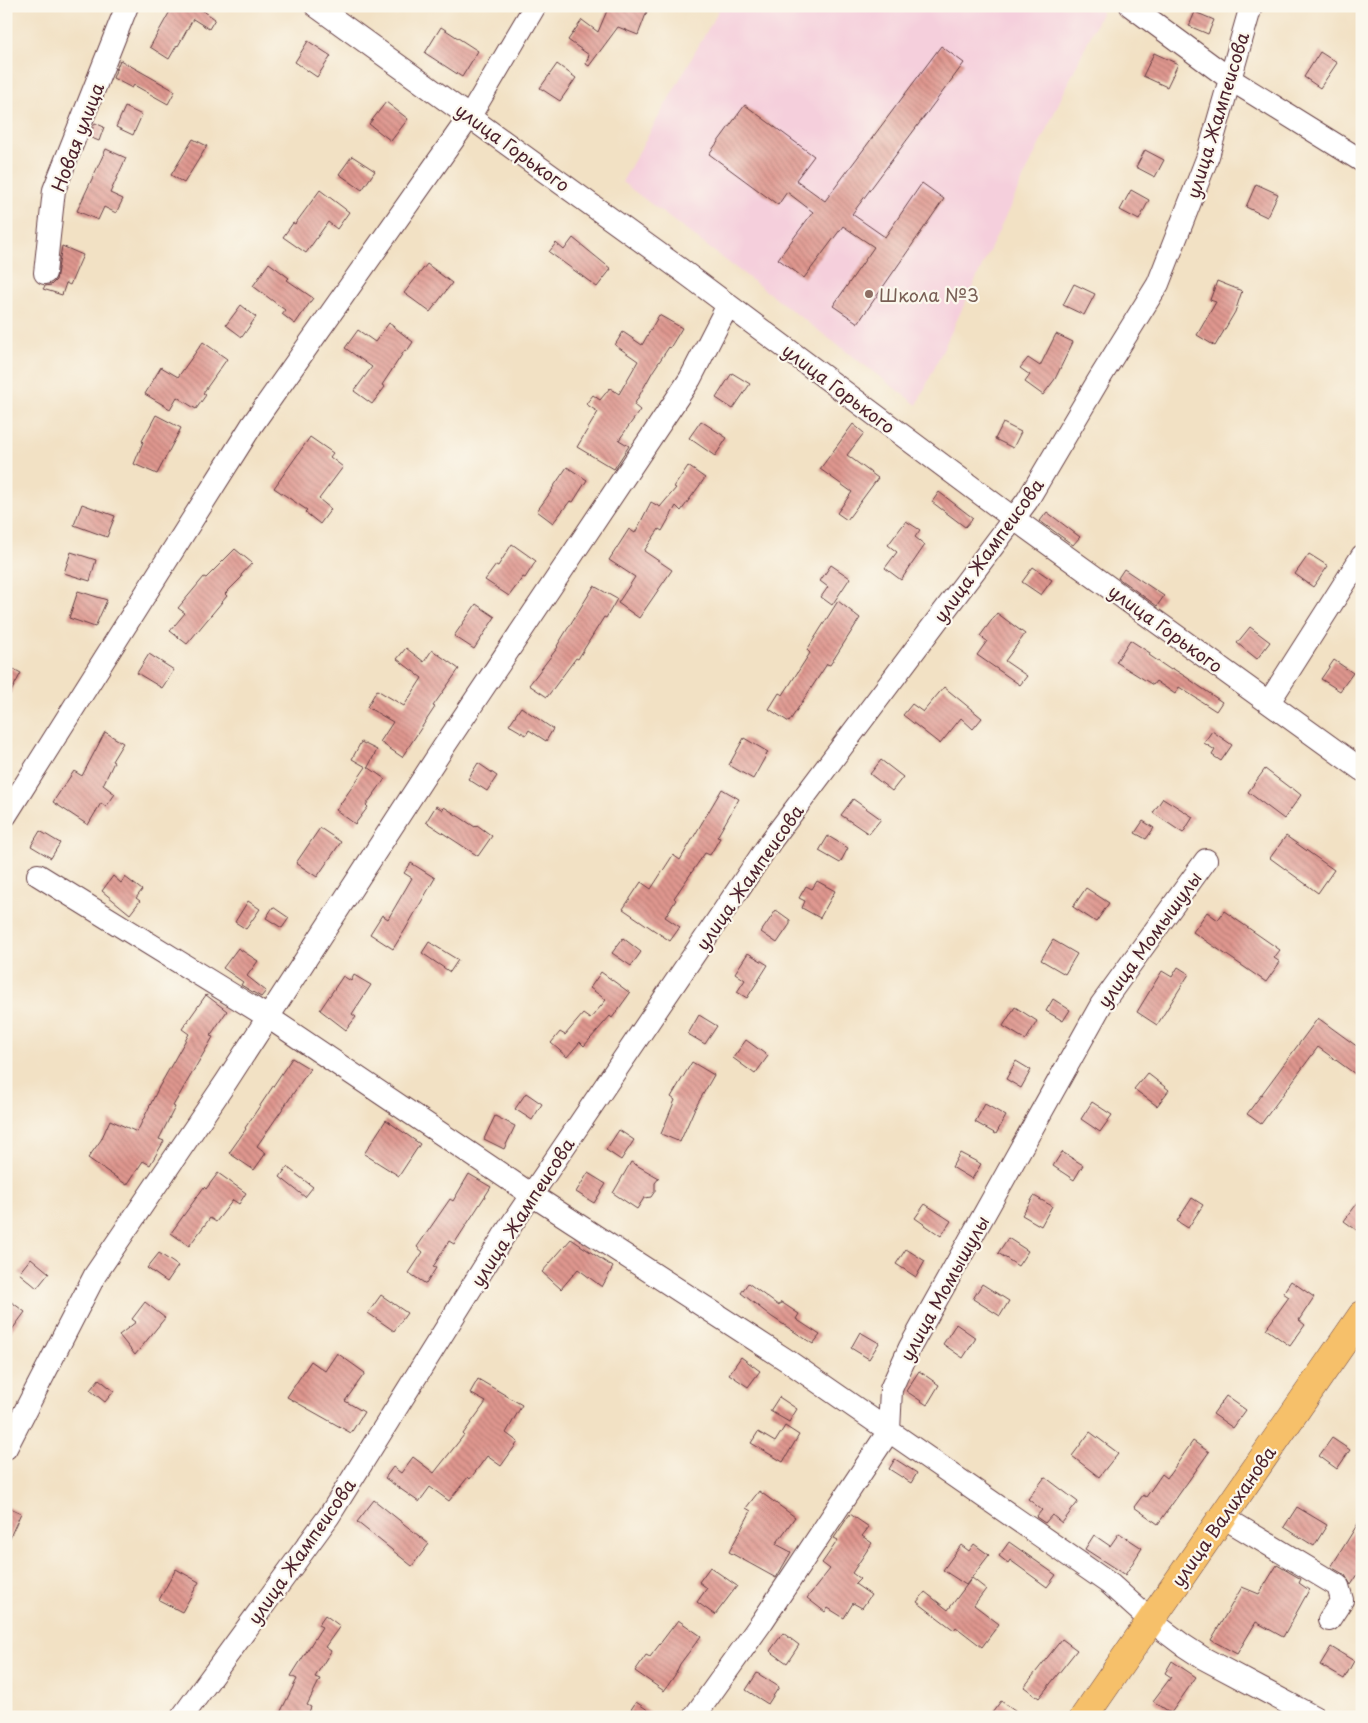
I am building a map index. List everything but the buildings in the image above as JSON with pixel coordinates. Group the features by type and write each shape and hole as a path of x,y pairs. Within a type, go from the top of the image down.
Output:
{"main road":[{"name":"улица Валиханова","path":"1084,1717 1362,1315"}],"street":[{"name":"Новая улица","path":"45,273 54,190 127,6"},
{"name":"улица Горького","path":"316,6 728,305 1013,518 1362,770"},
{"path":"6,816 252,426 470,116 535,6"},
{"path":"1131,6 1230,80 1362,160"},
{"name":"улица Жампеисова","path":"182,1717 329,1516 503,1237 771,842 1027,501 1158,284 1208,156 1251,6"},
{"path":"6,1448 95,1276 268,1017 442,748 690,379 728,305"},
{"path":"1269,702 1362,556"},
{"name":"улица Момышулы","path":"889,1431 891,1389 910,1347 1101,1005 1206,860"},
{"path":"38,875 268,1017 532,1195 788,1360 1110,1584 1151,1621 1183,1645 1203,1658 1314,1717"},
{"path":"694,1717 762,1622 889,1431"},
{"path":"1222,1517 1338,1586 1342,1600 1329,1620"}],"shaded area":[{"name":"Школа №3","path":"721,6 1095,6 1102,11 917,405 622,182"}],"place":[{"name":"Школа №3","path":"869,294"}]}
